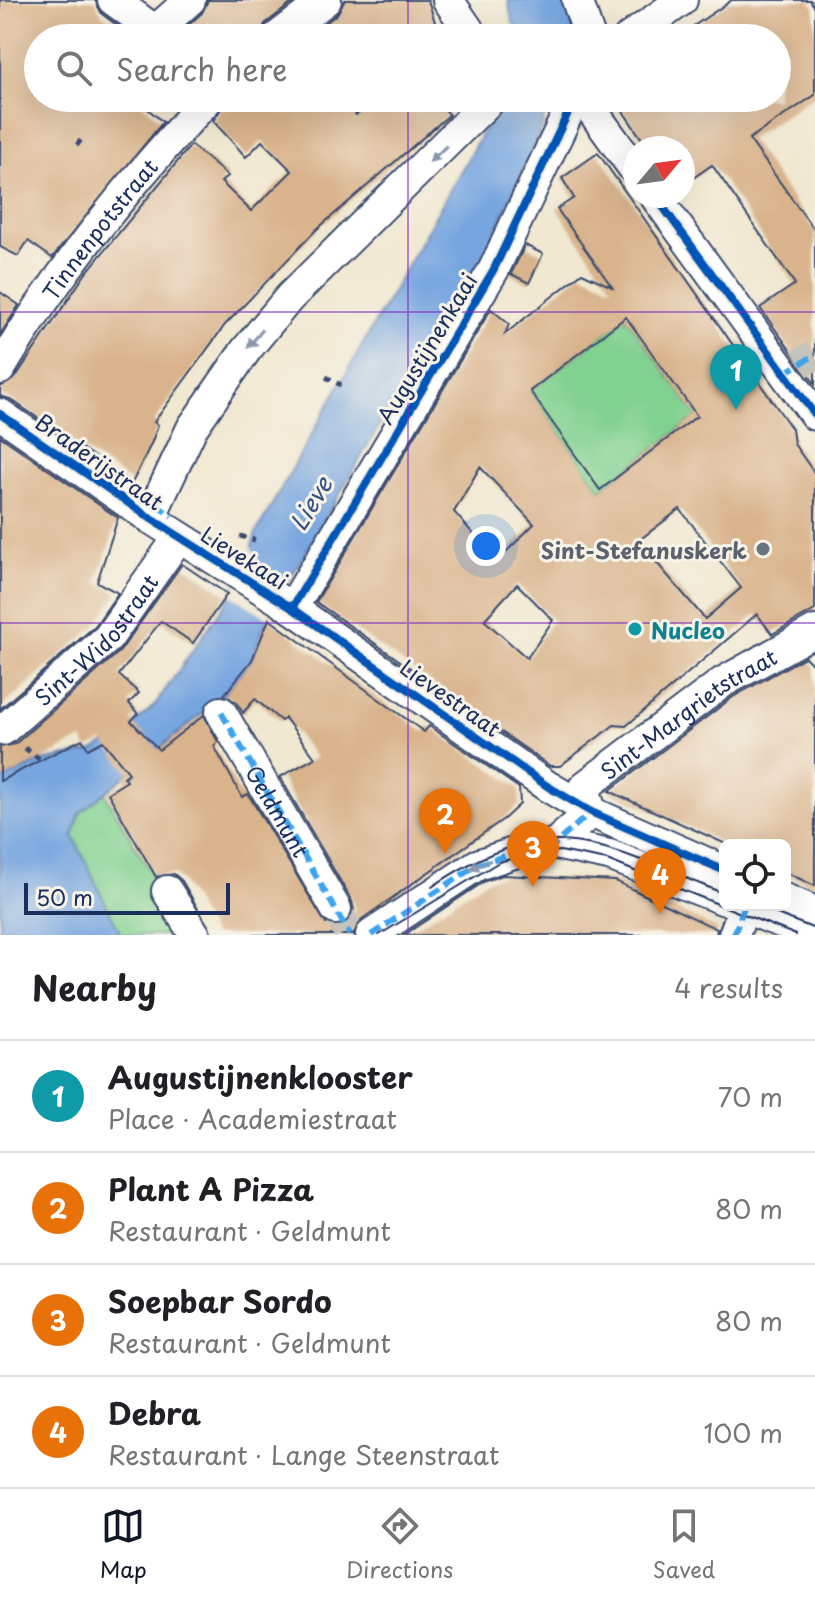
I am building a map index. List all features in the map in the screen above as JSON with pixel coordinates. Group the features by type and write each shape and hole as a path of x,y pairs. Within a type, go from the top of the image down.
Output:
{"street":[{"path":"113,0 146,24"},
{"path":"169,24 190,0"},
{"path":"294,24 326,0"},
{"path":"448,0 464,24"},
{"path":"577,0 585,24"},
{"path":"649,24 682,0"},
{"name":"Tinnenpotstraat","path":"0,369 52,287 134,184 197,112"},
{"path":"164,519 192,428 246,350 290,297 478,112"},
{"name":"Augustijnenkaai","path":"286,604 494,269 568,112"},
{"path":"593,112 623,153"},
{"path":"665,208 792,368 815,415"},
{"name":"Braderijstraat","path":"0,414 164,519"},
{"name":"Lievekaai","path":"164,519 241,576 286,604"},
{"name":"Sint-Widostraat","path":"0,728 3,730 108,638 164,519"},
{"name":"Lievestraat","path":"286,604 547,786 591,812 719,868"},
{"name":"Sint-Margrietstraat","path":"591,812 584,787 723,682 812,638"},
{"name":"Geldmunt","path":"221,712 351,928 477,865 532,847 555,844 591,812"},
{"path":"555,844 591,849 735,912 813,935"},
{"path":"167,891 195,935"},
{"path":"791,902 815,912"}],"path":[{"path":"77,145 84,136"},
{"path":"326,377 341,385"},
{"path":"240,536 255,540"}],"green space":[{"path":"626,317 697,416 600,490 530,391"},
{"path":"104,792 187,935 121,935 73,836 81,812"}],"water":[{"path":"508,0 566,0 572,24 514,24"},
{"name":"Lieve","path":"499,112 544,112 543,126 480,268 401,388 266,621 252,660 219,700 80,813 73,836 121,935 19,935 12,927 7,933 0,933 0,781 42,761 93,751 129,728 154,706 231,595 246,565 256,533 489,121"}],"pier":[{"path":"251,546 259,565 283,580 290,580 268,618 231,595 246,565"}],"building":[{"path":"0,0 95,0 102,14 115,24 24,24 24,112 151,112 163,122 52,258 28,241 18,256 0,247"},
{"path":"208,0 296,0 265,24 190,24 202,13"},
{"path":"345,0 428,0 436,24 324,24 337,14"},
{"path":"732,0 810,0 815,8 815,95 791,111 791,24 697,24"},
{"path":"219,112 353,112 356,115 360,112 447,112 449,115 316,230 225,325 154,422 158,425 132,483 10,399 0,396 0,387 15,378 86,273 191,145 228,176 221,182 251,211 292,171 262,141 246,157 213,121"},
{"path":"624,112 790,112 749,139 815,231 815,384 760,308 795,284 712,165 695,177 695,136 640,136"},
{"path":"598,153 623,189 623,208 637,208 792,429 794,444 815,474 815,610 772,634 757,614 626,726 614,725 560,766 550,766 316,602 491,309 509,324 505,334 582,273 612,287 557,209 574,198 562,178","holes":["626,317 697,416 600,490 530,391","480,467 534,524 497,561 454,512","680,509 741,588 705,619 638,541","517,584 553,620 527,658 484,620"]},
{"path":"525,245 543,254 529,283 511,274"},
{"path":"0,292 19,305 0,335"},
{"path":"0,436 118,518 97,582 118,593 95,626 0,709"},
{"path":"182,564 227,594 193,643 161,621 119,675 139,693 129,703 138,714 131,721 159,750 204,715 218,742 214,746 242,797 248,794 326,924 346,924 354,910 352,901 280,777 315,758 285,718 281,721 255,699 243,713 236,702 224,695 252,660 269,619 424,732 429,726 519,788 520,804 505,818 361,920 353,935 213,935 182,881 174,874 156,877 108,793 127,781 124,777 129,773 103,741 88,749 82,739 0,781 0,747 15,744 120,651"},
{"path":"805,657 815,667 815,886 791,875 791,839 719,841 609,791 733,697"},
{"path":"503,875 615,881 717,929 716,935 404,935 485,881"}],"tunnel":[{"path":"799,364 815,355"},
{"path":"336,909 348,931"}],"tram line":[{"path":"432,887 474,862 511,847 545,841 578,842 611,850 719,892"},
{"path":"379,935 499,862 533,853 560,851 607,860 796,935"},
{"path":"769,911 815,929"}],"marked path":[{"path":"785,373 815,355"},
{"path":"156,505 172,516"},
{"path":"221,712 350,935"},
{"path":"371,935 477,865 532,847 555,844 591,812"},
{"path":"734,935 743,911"}],"cycle path":[{"path":"292,608 494,269 568,112"},
{"path":"664,208 815,415"},
{"path":"0,414 150,518 292,608 547,786 591,812 719,868"}],"place":[{"name":"Augustijnenklooster","path":"736,410"},
{"name":"Sint-Stefanuskerk","path":"763,549"},
{"name":"Nucleo","path":"635,629"},
{"name":"Plant A Pizza","path":"445,854"},
{"name":"Soepbar Sordo","path":"533,887"},
{"name":"Debra","path":"660,914"}]}
